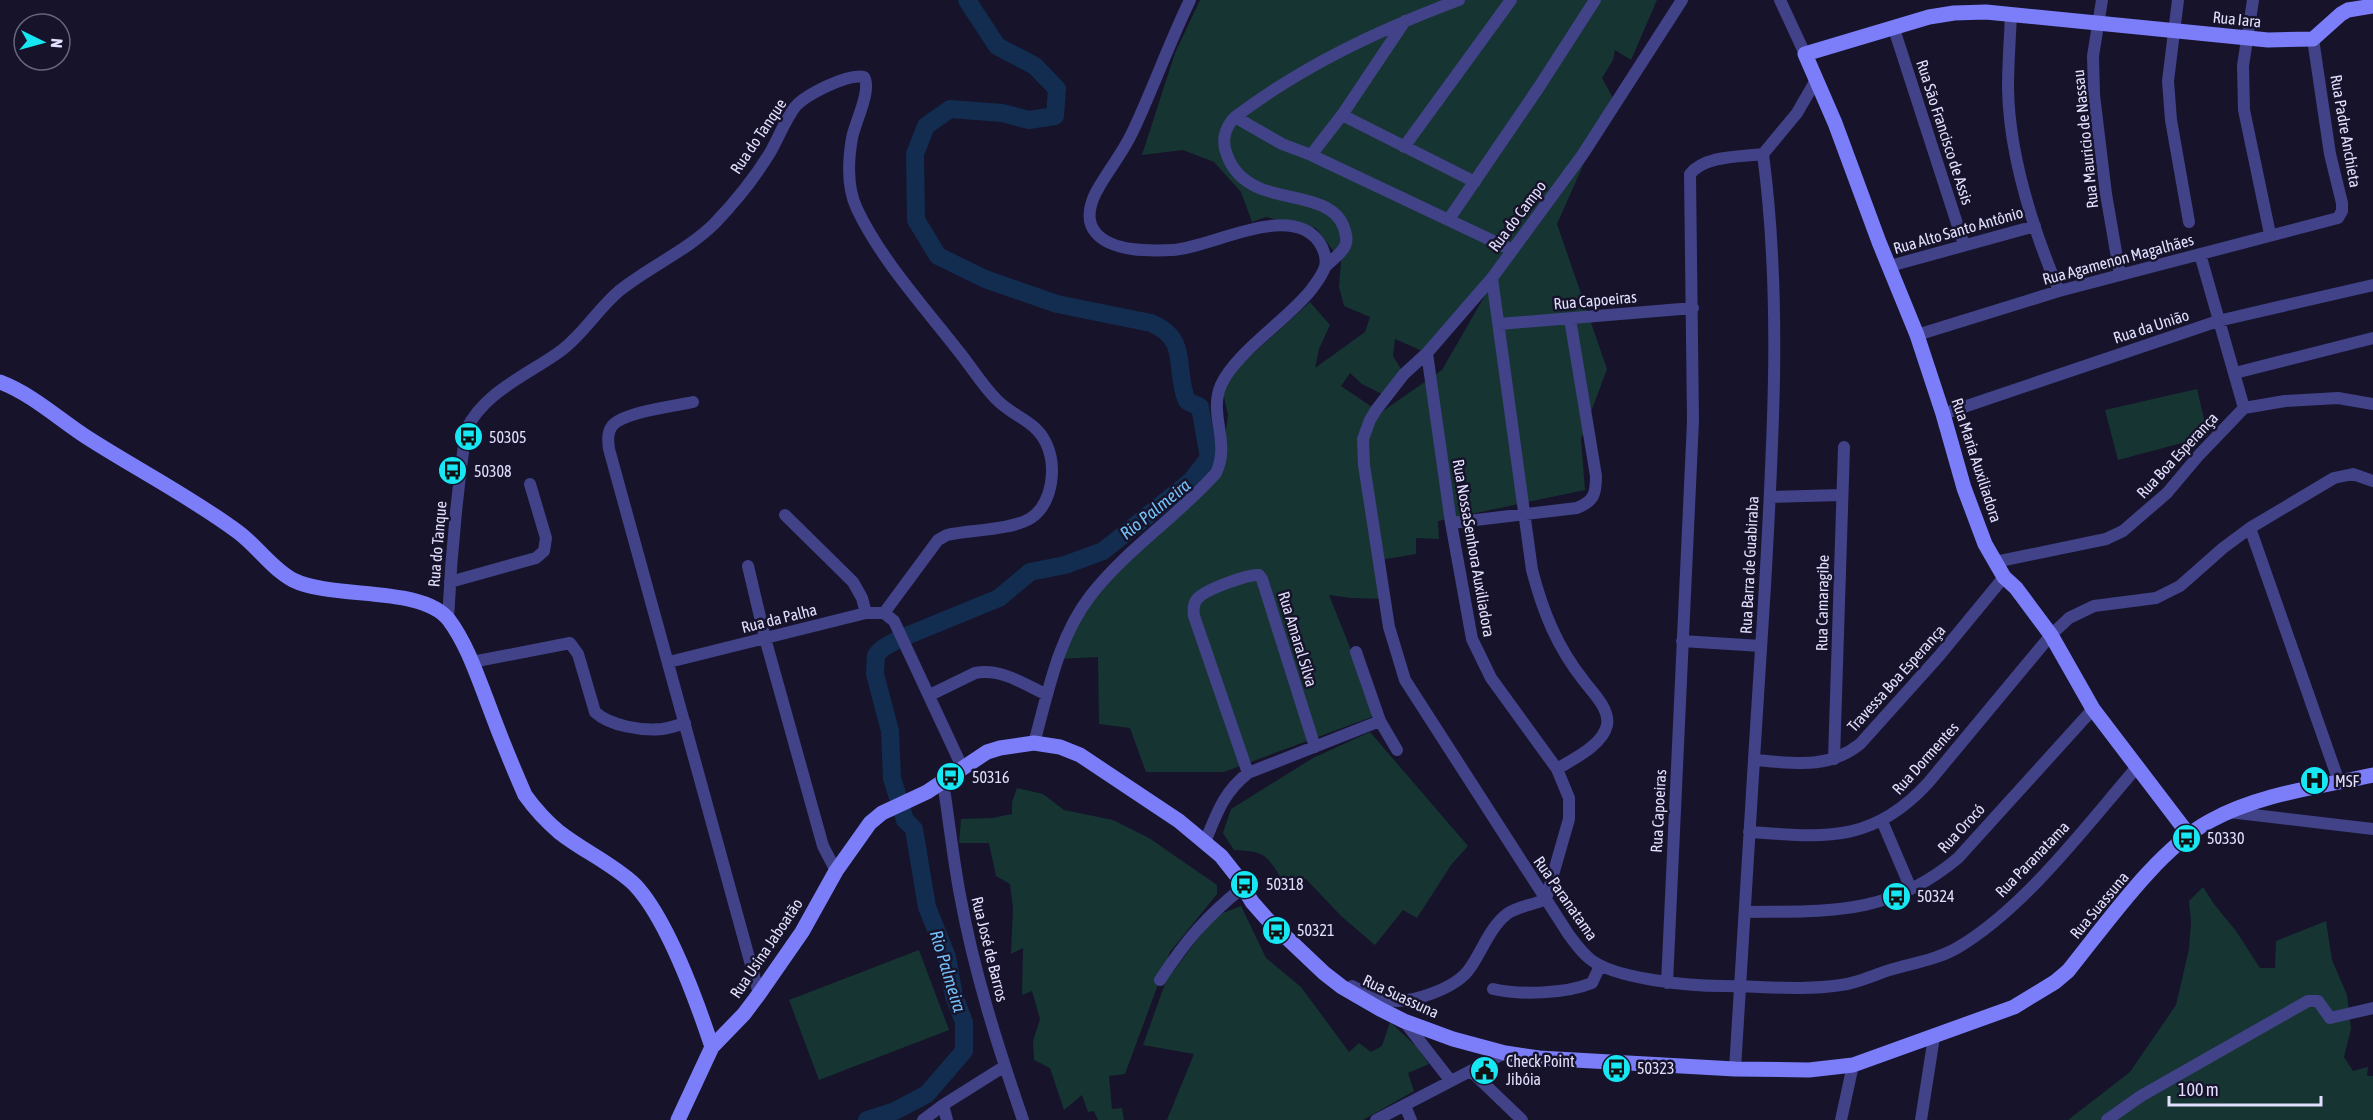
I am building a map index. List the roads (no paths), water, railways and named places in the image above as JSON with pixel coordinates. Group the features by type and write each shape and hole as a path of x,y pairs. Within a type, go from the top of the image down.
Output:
{"street":[{"path":"1190,0 1131,135 1098,188 1089,213 1095,232 1113,244 1128,248 1174,250 1254,229 1282,225 1299,228 1318,240 1324,251 1326,266"},
{"path":"1034,743 1055,665 1068,633 1090,596 1109,574 1216,473 1222,461 1222,447 1216,398 1227,373 1300,303 1326,266 1346,245 1347,239 1341,220 1331,210 1317,204 1275,194 1256,187 1241,177 1232,167 1225,151 1225,133 1235,117 1284,81 1340,50 1406,20 1459,0"},
{"path":"1404,147 1511,0"},
{"path":"1449,219 1595,0"},
{"name":"Rua do Campo","path":"1363,439 1370,420 1386,396 1492,278 1583,154 1682,0"},
{"path":"1780,0 1804,54"},
{"name":"Rua Mauricio de Nassau","path":"2102,0 2093,56 2094,95 2106,194 2120,275"},
{"path":"2178,0 2168,81 2170,120 2189,222"},
{"path":"2253,0 2246,37 2243,74 2244,110 2270,234"},
{"name":"Rua Iara","path":"1804,54 1929,17 1984,6 2011,14 2174,31 2268,40 2313,39"},
{"path":"2313,39 2348,10 2373,6"},
{"path":"2011,14 2008,89 2012,124 2022,180 2035,226 2059,291"},
{"path":"1311,155 1342,115 1406,20"},
{"name":"Rua São Francisco de Assis","path":"1894,28 1964,245"},
{"name":"Rua Padre Anchieta","path":"2313,39 2330,154 2343,208 2339,216 2329,220"},
{"name":"Rua Maria Auxiliadora","path":"1804,54 1835,123 1917,335 1964,488 1985,544 2004,577 2016,588 2051,635 2093,709 2189,835"},
{"name":"Rua do Tanque","path":"448,619 458,483 466,430 470,421 499,392 564,348 618,293 657,264 692,244 716,222 759,169 796,106 845,78 860,76 864,77 867,84 852,138 849,168 850,184 856,207 907,286 996,399 1036,427 1046,442 1052,463 1046,499 1032,518 1006,527 947,535 939,540 884,613"},
{"path":"1763,154 1797,113 1816,80"},
{"path":"1342,115 1475,182"},
{"path":"1235,117 1282,144 1311,155 1512,250"},
{"name":"Rua Capoeiras","path":"1667,982 1693,421 1690,174 1697,166 1728,158 1763,154"},
{"name":"Rua Barra de Guabiraba","path":"1735,1069 1770,497 1775,331 1770,211 1763,154"},
{"name":"Rua Agamenon Magalhães","path":"1917,335 2059,291 2329,220"},
{"name":"Rua Alto Santo Antônio","path":"1890,266 2035,226"},
{"path":"2200,254 2244,408 2285,401 2338,398 2373,404"},
{"path":"1492,278 1522,514 1541,605 1552,633 1564,654 1598,700 1607,715 1608,722 1601,738 1557,769"},
{"name":"Rua da União","path":"1943,414 2218,321 2373,285"},
{"name":"Rua Capoeiras","path":"1499,324 1693,308"},
{"path":"1451,523 1576,507 1589,503 1594,497 1596,476 1570,319"},
{"path":"2235,373 2373,338"},
{"name":"Rua NossaSenhora Auxiliadora","path":"1427,353 1451,523 1467,616 1478,655 1491,678 1557,769 1569,798 1569,819 1546,899"},
{"path":"0,382 204,508 241,534 290,578 322,590 401,598 434,609 448,619 472,662 525,795 539,813 560,832 633,884 645,897 669,940 712,1047"},
{"path":"693,402 634,415 616,422 610,428 608,435 609,448 759,994"},
{"name":"Rua Boa Esperança","path":"1995,562 2106,539 2123,531 2167,493 2199,454 2244,408"},
{"name":"Rua Paranatama","path":"1363,439 1389,627 1405,680 1574,942 1590,960 1600,966 1667,982 1789,988 1841,985 1944,954 1958,947 2021,898 2137,767"},
{"name":"Rua Camaragibe","path":"1834,759 1844,447"},
{"name":"Rua Dormentes","path":"1749,832 1828,836 1851,832 1882,821 1914,798 1928,783 2051,635 2069,618 2094,606 2156,598 2181,586 2223,548 2250,528 2334,478 2353,474 2373,481"},
{"path":"450,582 536,558 544,551 546,538 531,484"},
{"path":"1770,497 1841,495"},
{"path":"785,515 853,582 862,598 866,613"},
{"path":"2250,528 2339,782"},
{"path":"748,566 765,638 823,846 836,871"},
{"name":"Rua Amaral Silva","path":"1248,772 1193,608 1199,597 1206,592 1250,575 1256,574 1262,579 1315,747"},
{"name":"Travessa Boa Esperança","path":"1755,760 1806,763 1846,755 1860,744 1939,656 2004,577"},
{"name":"Rua da Palha","path":"669,662 866,613 884,613"},
{"path":"884,613 894,621 963,769"},
{"path":"1682,641 1761,646"},
{"path":"472,662 570,643 578,654 595,712 598,715 641,729 666,729 685,723"},
{"path":"1356,652 1380,721 1397,750"},
{"path":"930,695 983,671 1001,673 1047,695"},
{"name":"Rua Orocó","path":"1745,912 1841,910 1881,901 1911,889 1938,874 1958,858 2093,709"},
{"path":"1205,842 1224,796 1248,772 1380,721"},
{"name":"Rua Suassuna","path":"904,804 943,782 987,752 1034,743 1060,747 1080,755 1179,821 1221,856 1244,887 1252,903 1324,973 1361,998 1404,1021 1453,1039 1505,1053 1539,1058 1735,1069 1809,1070 1853,1065 2014,1007 2055,982 2068,970 2162,858 2208,822 2252,802 2373,776"},
{"name":"Rua José de Barros","path":"943,782 960,895 1005,1066 1023,1120"},
{"name":"Rua Usina Jaboatão","path":"678,1120 712,1047 759,994 802,932 836,871 870,823 882,813 904,804"},
{"path":"2229,812 2373,829"},
{"path":"1882,821 1911,889"},
{"path":"1160,980 1178,952 1204,921 1244,887"},
{"path":"1324,973 1384,1000 1397,1001 1419,997 1452,985 1466,974 1506,915 1546,899"},
{"path":"1493,989 1576,990 1592,983 1600,966"},
{"path":"2107,1120 2141,1096 2308,1001 2318,1001 2330,1018 2373,1008"},
{"path":"1404,1021 1450,1080"},
{"path":"1921,1120 1934,1037"},
{"path":"1377,1120 1505,1053"},
{"path":"1841,1120 1853,1065"},
{"path":"923,1120 1005,1066"},
{"path":"1472,1072 1522,1120"},
{"path":"943,1105 947,1120"},
{"path":"1405,1106 1411,1120"}],"waterway":[{"name":"Rio Palmeira","path":"867,1120 895,1111 927,1094 964,1051 964,1022 954,996 947,957 927,907 914,829 905,820 892,778 890,731 875,674 876,655 899,639 999,598 1030,572 1065,565 1103,551 1191,481 1209,458 1200,407 1187,401 1176,346 1172,338 1163,330 1151,323 1057,304 985,279 938,256 916,220 915,154 926,126 950,109 1002,113 1029,120 1055,116 1057,89 1035,66 997,46 967,0"}],"place":[{"name":"50305","path":"468,437"},
{"name":"50308","path":"453,471"},
{"name":"50316","path":"951,777"},
{"name":"MSF","path":"2314,781"},
{"name":"50330","path":"2186,838"},
{"name":"50318","path":"1245,884"},
{"name":"50324","path":"1896,896"},
{"name":"50321","path":"1276,930"},
{"name":"50323","path":"1616,1068"},
{"name":"Check Point Jibóia","path":"1485,1070"}]}
